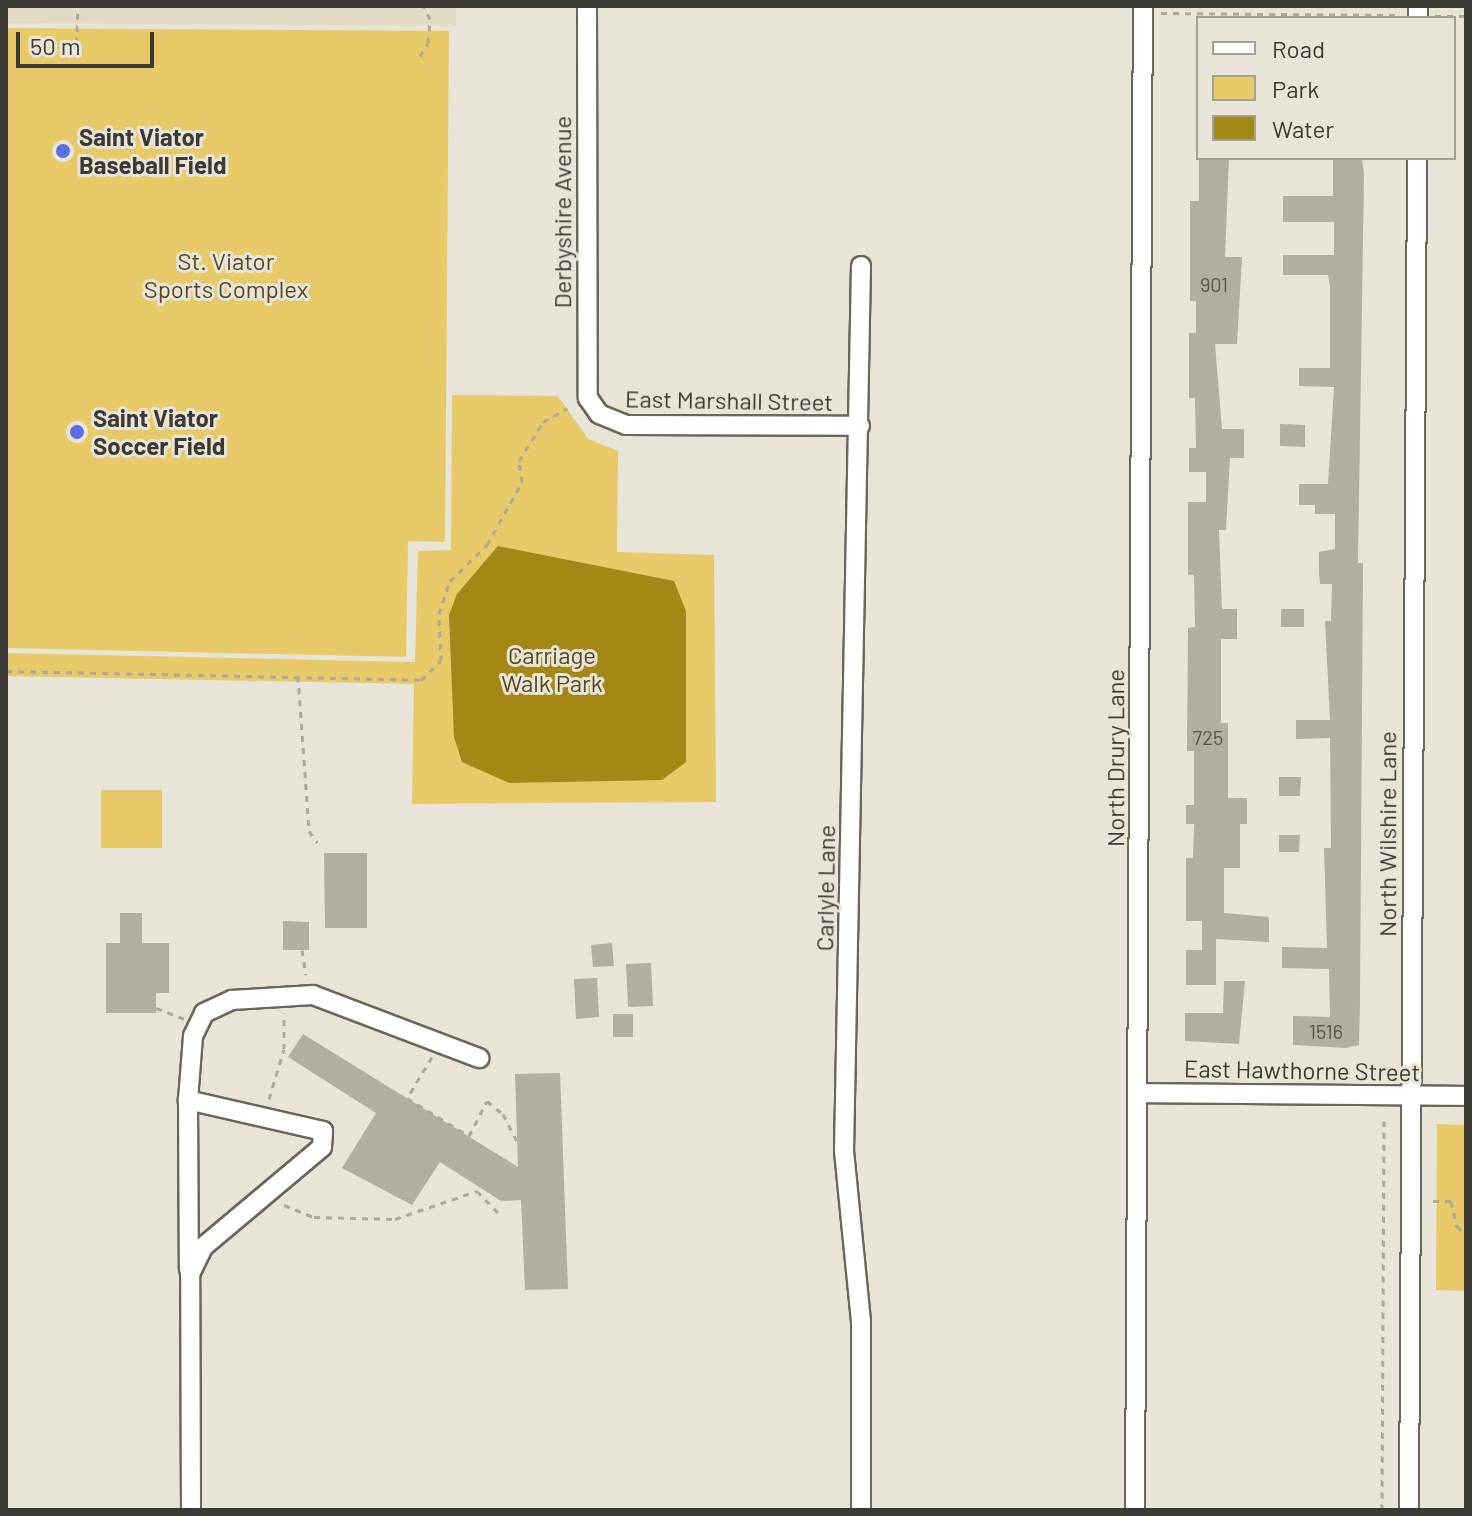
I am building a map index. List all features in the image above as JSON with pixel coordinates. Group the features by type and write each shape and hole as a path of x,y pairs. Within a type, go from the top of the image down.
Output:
{"street":[{"name":"Derbyshire Avenue","path":"587,6 586,385 599,414"},
{"name":"North Drury Lane","path":"1135,1510 1148,10"},
{"name":"North Wilshire Lane","path":"1409,1510 1417,160"},
{"name":"Carlyle Lane","path":"861,266 844,1151 861,1321 861,1510"},
{"name":"East Marshall Street","path":"599,414 626,425 860,426"},
{"path":"191,1510 188,1100 199,1024 204,1013 232,1000 313,995 479,1058"},
{"name":"East Hawthorne Street","path":"1137,1093 1466,1096"},
{"path":"188,1100 323,1131 322,1147 203,1247 190,1274"}],"path":[{"path":"76,55 78,6"},
{"path":"420,56 428,43 430,19 423,6"},
{"path":"1148,10 1466,16"},
{"path":"6,671 414,680 435,670 443,651 439,614 450,581 487,545 522,482 519,461 543,422 567,408"},
{"path":"298,676 308,817 317,842"},
{"path":"302,950 306,975"},
{"path":"264,1118 284,1049 284,997"},
{"path":"156,1008 199,1024"},
{"path":"440,1044 407,1098 469,1136 487,1101 503,1114 517,1142"},
{"path":"1382,1510 1384,1121"},
{"path":"274,1188 288,1210 314,1217 395,1219 477,1191 501,1216"},
{"path":"1433,1201 1451,1201 1457,1226 1466,1236"}],"shaded area":[{"path":"6,6 456,6 456,26 6,23"}],"green space":[{"name":"St. Viator Sports Complex","path":"6,28 449,31 445,542 408,541 406,657 6,648"},
{"name":"Carriage Walk Park","path":"452,395 558,396 588,439 618,451 617,552 714,555 716,802 412,804 414,684 6,676 6,653 415,662 418,551 451,550"},
{"path":"101,790 162,790 162,848 101,848"},
{"path":"1437,1124 1466,1125 1466,1291 1436,1290"}],"water":[{"path":"498,546 674,581 686,611 686,762 662,780 509,783 462,762 454,737 449,615 457,594"}],"building":[{"path":"1199,160 1229,160 1225,257 1242,257 1237,344 1215,344 1222,429 1244,429 1244,458 1230,458 1226,530 1219,530 1222,609 1237,609 1237,639 1221,639 1221,723 1228,723 1228,798 1247,798 1247,824 1240,824 1240,868 1224,868 1224,913 1269,917 1269,942 1216,939 1216,985 1186,985 1186,950 1202,950 1202,921 1186,921 1186,858 1193,858 1194,824 1186,824 1186,805 1194,805 1194,751 1187,751 1188,628 1195,627 1194,575 1188,575 1188,502 1206,502 1206,472 1189,472 1189,448 1196,448 1195,398 1189,398 1189,333 1196,333 1196,301 1190,301 1190,201 1199,201"},
{"path":"1333,160 1362,160 1358,563 1363,563 1360,999 1359,1045 1346,1048 1293,1045 1293,1016 1330,1017 1329,969 1282,968 1282,947 1327,948 1324,848 1331,848 1330,738 1296,739 1296,720 1330,720 1325,621 1331,621 1332,584 1320,584 1319,552 1335,549 1335,514 1315,514 1315,505 1299,505 1299,484 1328,484 1334,387 1299,386 1299,368 1330,368 1328,275 1283,275 1283,255 1334,255 1334,222 1283,222 1283,196 1333,196"},
{"path":"1280,424 1305,425 1305,447 1280,446"},
{"path":"1281,609 1304,609 1304,627 1281,627"},
{"path":"1279,777 1301,777 1300,796 1279,796"},
{"path":"1279,835 1300,835 1299,852 1279,852"},
{"path":"324,853 367,853 367,928 325,928"},
{"path":"120,913 142,913 142,943 169,943 169,993 156,993 156,1013 106,1013 106,943 120,943"},
{"path":"283,921 309,922 309,950 283,950"},
{"path":"612,943 614,966 593,967 591,945"},
{"path":"651,963 653,1006 628,1007 626,964"},
{"path":"597,978 599,1017 576,1019 574,979"},
{"path":"1224,981 1245,981 1239,1044 1185,1041 1185,1013 1223,1013"},
{"path":"613,1014 633,1014 633,1037 613,1037"},
{"path":"303,1034 518,1167 515,1074 560,1073 568,1289 525,1290 521,1200 501,1201 440,1162 412,1205 342,1168 376,1113 288,1057"}],"place":[{"name":"Saint Viator Baseball Field","path":"63,151"},
{"name":"Saint Viator Soccer Field","path":"77,432"}]}
